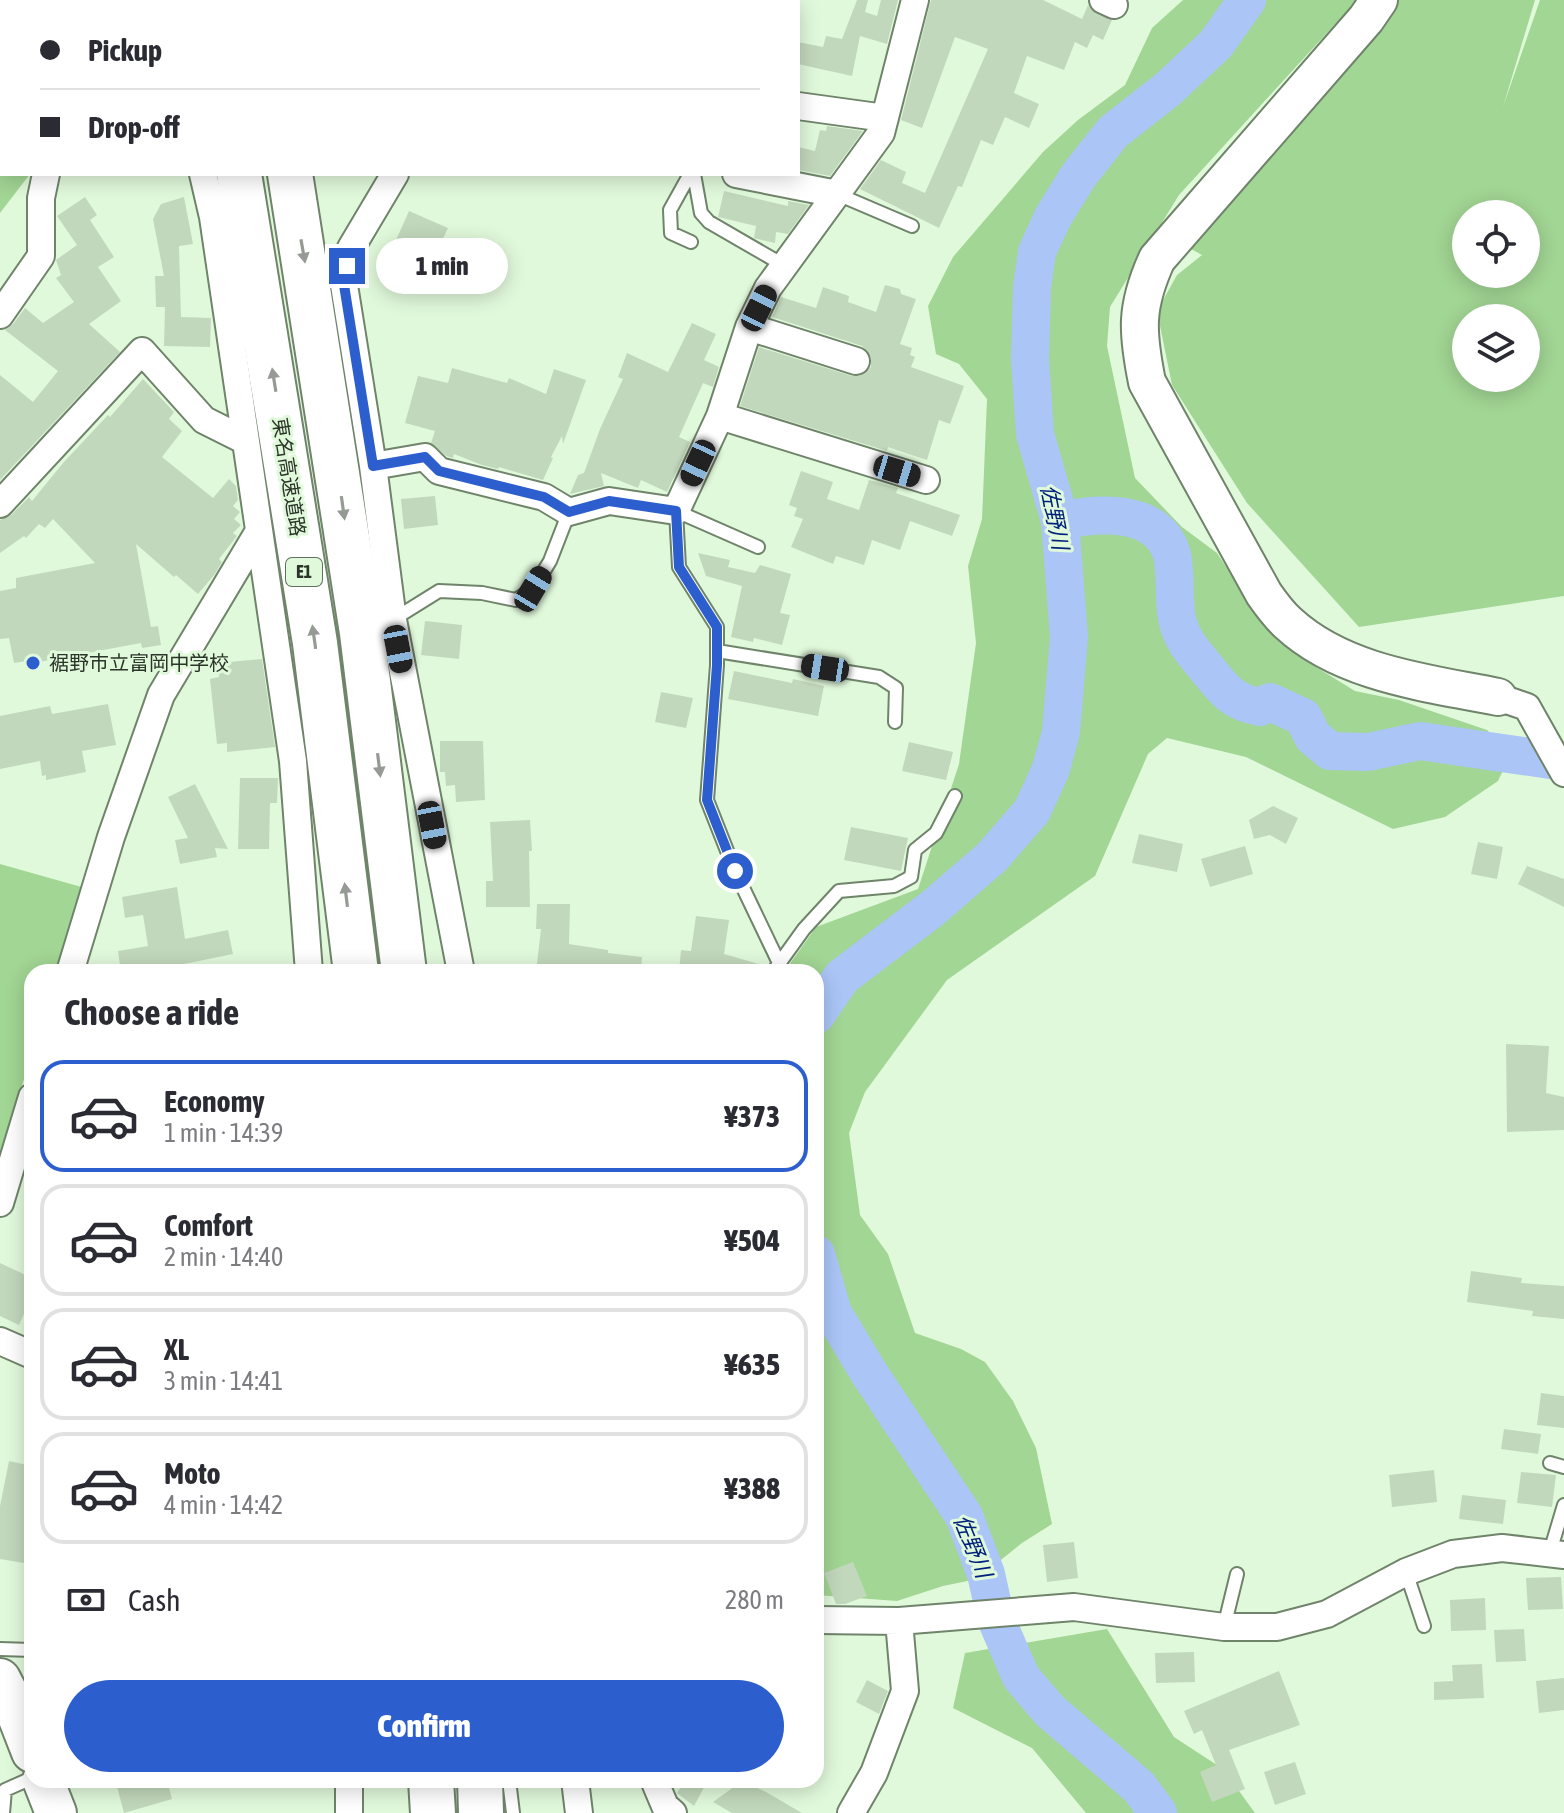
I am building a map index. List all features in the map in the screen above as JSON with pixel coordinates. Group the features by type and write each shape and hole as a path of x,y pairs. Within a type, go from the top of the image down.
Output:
{"highway":[{"name":"東名高速道路","path":"239,176 315,643 355,964"},
{"name":"E1","path":"290,176 362,633 403,964"},
{"path":"430,1788 433,1813"},
{"path":"480,1788 481,1813"}],"main road":[{"path":"0,1679 24,1732"},
{"path":"46,1788 56,1813"}],"street":[{"path":"373,466 425,457 439,471 544,497 569,512 609,501 676,511 720,416 749,327 768,288 881,133 915,0"},
{"path":"1379,0 1366,19 1157,259 1144,288 1139,323 1147,382 1264,594 1287,623 1323,648 1361,666 1498,697 1527,707 1564,773"},
{"path":"800,106 885,118"},
{"path":"0,315 41,256 41,198 46,176"},
{"path":"203,176 213,217 293,761 308,964"},
{"path":"394,176 351,248 344,285 373,466 393,620 459,964"},
{"path":"746,176 837,194"},
{"path":"749,327 856,361"},
{"path":"0,504 142,351 204,420 246,441"},
{"path":"720,416 926,480"},
{"path":"72,964 111,837 161,695 259,531"},
{"path":"0,1203 24,1124"},
{"path":"0,1341 24,1352"},
{"path":"824,1620 899,1621 1074,1607 1224,1627 1277,1627 1327,1614 1406,1572 1453,1554 1502,1548 1557,1554"},
{"path":"851,1813 874,1773 905,1691 899,1621"},
{"path":"349,1788 349,1813"},
{"path":"576,1788 579,1813"},
{"path":"657,1788 665,1806 673,1813"}],"lane":[{"path":"691,176 670,210 671,233 691,242"},
{"path":"692,176 701,213 709,222 785,266"},
{"path":"837,194 912,226"},
{"path":"758,547 676,511 679,567 717,627 707,800 774,964"},
{"path":"393,620 439,591 482,593 516,600 533,589 550,561 569,512"},
{"path":"717,651 879,677 896,688 895,722"},
{"path":"779,964 804,929 839,891 894,886 911,877 915,850 936,833 955,796"},
{"path":"1550,1463 1564,1467"},
{"path":"1557,1554 1564,1505"},
{"path":"1406,1572 1424,1626"},
{"path":"1224,1627 1237,1574"},
{"path":"0,1649 24,1650"},
{"path":"3,1813 5,1790 24,1782"},
{"path":"426,1813 428,1788"},
{"path":"510,1788 513,1813"}],"green space":[{"path":"1183,0 1357,0 1179,195 1110,307 1107,346 1135,478 1182,527 1217,553 1248,600 1316,667 1355,691 1399,700 1487,730 1511,754 1498,781 1445,817 1393,829 1246,757 1167,738 1148,754 1095,876 947,980 865,1092 849,1133 860,1215 888,1254 915,1333 961,1349 985,1362 1013,1401 1036,1448 1052,1524 1022,1543 977,1579 897,1601 824,1596 824,964 790,964 816,927 918,889 959,764 976,643 968,566 982,519 987,399 959,364 936,354 928,306 953,257 1043,152 1078,120 1125,85 1152,28"},
{"path":"1383,0 1535,0 1503,107 1540,0 1564,0 1564,596 1359,627 1247,503 1172,385 1157,311 1177,275 1202,255 1191,249 1244,159"},
{"path":"0,176 28,176 0,213"},
{"path":"0,864 85,888 61,964 24,964 24,1079 0,1154"},
{"path":"1107,1629 1174,1737 1223,1769 1255,1813 1086,1813 1032,1748 953,1708 965,1653"}],"building":[{"path":"857,0 868,0 865,12 877,16 881,0 898,0 887,44 860,36 852,76 800,64 800,42 823,47 826,36 842,39"},
{"path":"931,0 1043,0 1082,19 1088,5 1096,14 1112,20 1103,40 1093,35 1087,48 1075,42 1064,70 1027,56 1014,93 1039,104 1029,128 1005,117 993,145 981,140 962,187 958,186 939,228 860,189 881,160 906,172 902,183 925,193 988,49 955,37 922,128 901,120"},
{"path":"827,126 863,131 830,176 800,170 800,147 815,151 820,130 826,131"},
{"path":"724,191 788,206 788,201 809,205 788,234 776,232 775,243 754,238 756,226 718,217"},
{"path":"85,197 97,215 90,220 114,257 98,267 121,301 89,324 120,352 0,480 0,375 33,402 58,371 5,330 25,308 43,323 74,302 56,278 61,275 56,260 77,245 57,216"},
{"path":"184,197 193,244 179,246 181,317 211,318 210,347 164,346 165,307 156,307 155,276 164,276 153,219 161,204"},
{"path":"409,211 448,228 439,247 431,243 429,249 420,245 411,266 395,260 399,252 392,249"},
{"path":"885,285 900,289 901,294 916,299 900,344 912,348 910,355 915,357 911,367 964,386 950,424 939,420 927,460 888,447 887,451 740,406 759,347 852,376 860,376 871,367 871,357 862,346 772,317 781,297 816,308 823,287 849,296 848,302 876,312"},
{"path":"692,323 716,334 704,360 719,367 713,387 703,383 679,437 690,442 667,492 641,480 638,488 601,473 604,486 570,494 578,475 584,473 623,379 618,377 627,353 668,372"},
{"path":"452,368 507,383 509,378 546,394 554,369 586,380 563,444 562,436 543,480 482,465 454,454 453,458 446,456 431,443 435,431 405,423 418,376 448,383"},
{"path":"143,379 174,412 169,419 182,431 162,457 213,498 229,479 236,486 238,500 233,506 240,512 234,519 241,525 233,533 237,536 219,559 222,562 215,574 198,594 136,544 151,627 158,626 161,645 142,648 141,643 28,664 27,661 14,663 9,638 0,639 0,591 16,588 16,578 95,563 53,519 45,528 39,524 26,538 24,536 0,553 0,520 11,515 29,497 32,501 63,463"},
{"path":"801,471 833,482 827,499 859,510 869,480 898,488 896,493 960,515 952,536 910,521 900,550 872,540 864,565 836,556 833,564 791,547 803,519 794,516 797,508 789,505"},
{"path":"435,496 438,525 404,529 401,499"},
{"path":"698,553 730,560 728,567 755,573 760,565 791,574 780,613 790,615 782,645 754,638 753,642 731,637 742,586 706,576"},
{"path":"425,621 462,625 459,659 421,655"},
{"path":"262,659 275,747 227,752 227,743 217,744 210,679 219,677 218,663"},
{"path":"734,671 824,686 818,716 728,699"},
{"path":"661,692 693,698 686,728 655,722"},
{"path":"108,704 116,745 82,751 86,772 46,780 46,775 42,776 40,761 0,769 0,716 50,706 52,714"},
{"path":"440,741 483,741 485,800 456,802 455,785 446,786 445,772 440,772"},
{"path":"909,742 953,752 946,780 902,771"},
{"path":"240,778 278,778 277,803 270,803 269,849 238,849"},
{"path":"195,784 228,849 215,848 217,857 180,864 175,840 188,838 168,797"},
{"path":"1273,806 1298,818 1286,844 1270,835 1254,839 1249,820"},
{"path":"530,820 530,907 486,907 486,881 493,881 490,822"},
{"path":"851,827 908,838 901,871 844,860"},
{"path":"1139,834 1183,844 1177,872 1132,863"},
{"path":"1478,842 1503,847 1497,879 1471,874"},
{"path":"1245,846 1253,874 1210,887 1201,859"},
{"path":"1527,866 1564,879 1564,907 1518,884"},
{"path":"177,887 185,939 228,930 233,954 184,964 120,964 118,951 148,946 143,915 125,918 122,897"},
{"path":"537,904 570,904 569,944 642,957 642,964 537,964 541,929 536,929"},
{"path":"696,916 729,920 724,954 759,964 680,964 681,950 691,951"},
{"path":"1506,1044 1549,1046 1546,1093 1564,1097 1564,1130 1507,1132"},
{"path":"0,1263 24,1274 24,1314 19,1325 0,1316"},
{"path":"1471,1271 1522,1278 1521,1283 1564,1286 1564,1319 1532,1316 1533,1311 1467,1302"},
{"path":"1541,1393 1564,1396 1564,1428 1537,1425"},
{"path":"1504,1429 1541,1434 1538,1454 1501,1449"},
{"path":"9,1461 24,1464 24,1563 0,1559 0,1506"},
{"path":"1434,1470 1437,1502 1392,1507 1389,1475"},
{"path":"1521,1472 1556,1475 1552,1507 1517,1503"},
{"path":"1462,1495 1506,1500 1503,1524 1459,1519"},
{"path":"1074,1542 1078,1578 1047,1582 1043,1545"},
{"path":"853,1562 867,1596 836,1604 824,1573"},
{"path":"1561,1577 1563,1609 1528,1610 1526,1578"},
{"path":"1485,1598 1486,1630 1451,1631 1450,1600"},
{"path":"1524,1629 1526,1661 1496,1662 1494,1630"},
{"path":"1194,1652 1195,1682 1156,1683 1155,1653"},
{"path":"1482,1664 1484,1698 1434,1700 1434,1682 1453,1681 1452,1665"},
{"path":"1279,1671 1300,1725 1229,1750 1245,1789 1212,1802 1200,1772 1216,1765 1202,1730 1194,1734 1184,1711"},
{"path":"1564,1678 1564,1710 1539,1713 1536,1681"},
{"path":"867,1680 888,1691 879,1714 856,1702"},
{"path":"1295,1762 1306,1794 1275,1805 1264,1772"},
{"path":"117,1788 169,1788 172,1799 124,1813"},
{"path":"680,1788 704,1788 694,1806 677,1793"},
{"path":"732,1788 757,1788 802,1813 732,1813 713,1802"}],"waterway":[{"name":"佐野川","path":"824,1003 842,977 933,908 992,857 1032,811 1051,769 1061,732 1069,637 1060,521 1035,434 1030,359 1032,287 1037,252 1053,217 1079,175 1113,132 1168,89 1216,44 1247,0"},
{"path":"1060,521 1091,516 1125,517 1154,528 1165,539 1172,555 1178,623 1194,653 1229,694 1260,707 1270,702 1303,717 1313,737 1330,751 1368,752 1420,741 1564,762"},
{"name":"佐野川","path":"824,1282 833,1313 964,1516 986,1574 996,1619 1021,1677 1050,1711 1139,1787 1158,1813"}],"place":[{"name":"裾野市立富岡中学校","path":"33,663"}],"route":[{"path":"347,266 344,285 373,466 425,457 439,471 544,497 569,512 609,501 676,511 679,567 717,627 707,800 735,871"}]}
